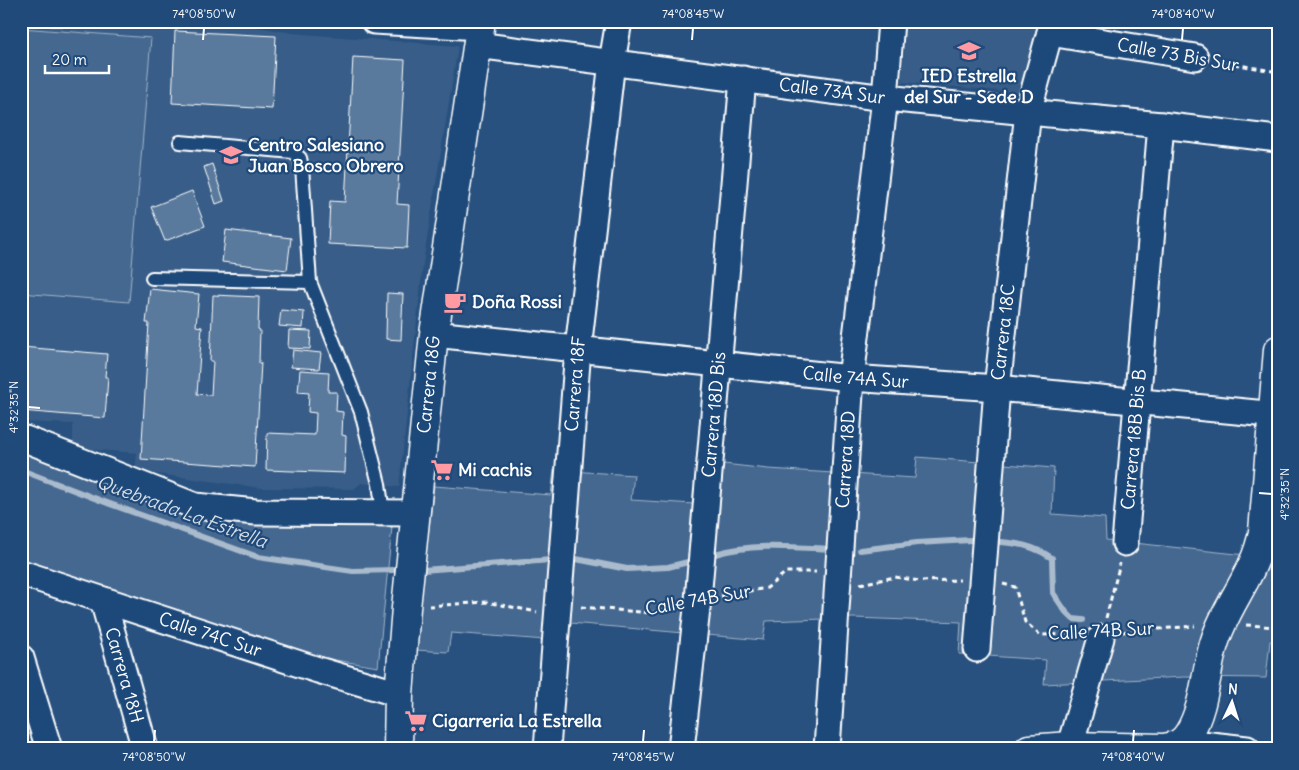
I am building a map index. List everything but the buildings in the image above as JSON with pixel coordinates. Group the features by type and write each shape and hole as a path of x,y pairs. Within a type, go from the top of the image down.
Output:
{"street":[{"name":"Calle 73A Sur","path":"374,21 479,31 612,62 743,80 885,98 1160,125 1278,140"},
{"name":"Carrera 18F","path":"547,749 578,349 612,62 619,21"},
{"name":"Carrera 18D","path":"827,749 851,378 885,98 891,21"},
{"name":"Calle 73 Bis Sur","path":"1051,27 1195,57"},
{"name":"Carrera 18C","path":"977,649 997,388 1028,112 1051,27"},
{"name":"Carrera 18G","path":"398,749 399,694 406,608 434,334 479,31"},
{"name":"Carrera 18D Bis","path":"680,749 698,600 743,80"},
{"name":"Carrera 18B Bis B","path":"1125,543 1160,125"},
{"name":"Calle 74A Sur","path":"434,334 851,378 997,388 1275,415"},
{"path":"1183,745 1199,711 1210,659 1222,623 1247,578 1261,546 1275,415 1278,350"},
{"path":"25,438 195,506 256,512 415,513"},
{"name":"Calle 74C Sur","path":"21,573 318,670 399,694"},
{"name":"Carrera 18H","path":"103,600 145,749"},
{"path":"1069,747 1102,636"},
{"path":"21,658 49,749"},
{"path":"1029,749 1069,747 1164,748 1183,745 1247,749"}],"lane":[{"path":"180,142 293,152 300,158 310,282 361,412 380,490 383,512"},
{"path":"152,278 310,282"}],"path":[{"name":"Calle 73 Bis Sur","path":"1195,57 1278,72"},
{"path":"1102,636 1125,543"},
{"name":"Calle 74B Sur","path":"556,616 579,607 651,613 698,600 767,588 786,572 838,580 895,577 919,582 983,579 1015,588 1025,622 1040,635 1102,636 1222,623 1278,627"},
{"path":"406,608 486,602 556,616"}],"shaded area":[{"name":"Centro Salesiano Juan Bosco Obrero","path":"21,21 223,21 292,33 458,46 423,264 399,487 361,483 354,489 261,488 135,471 137,453 73,448 73,424 21,422"},
{"name":"IED Estrella del Sur - Sede D","path":"906,21 1042,21 1022,93 902,82"},
{"path":"21,28 151,38 129,302 21,293"},
{"path":"21,451 157,505 229,522 392,527 378,667 293,653 21,562"},
{"path":"917,457 1054,468 1052,514 1105,518 1106,540 1246,555 1278,513 1278,642 1270,641 1266,678 1185,677 1044,684 1046,660 959,654 961,622 854,618 766,621 763,640 548,621 546,640 451,633 448,652 415,650 434,486 551,495 554,470 634,475 631,500 694,504 697,461 768,469 915,478"}],"waterway":[{"name":"Quebrada La Estrella","path":"21,470 258,557 353,571 395,570"},
{"name":"Quebrada La Estrella","path":"860,550 917,543 971,540"},
{"name":"Quebrada La Estrella","path":"1001,542 1028,546 1052,558 1053,593 1073,619 1083,620"},
{"name":"Quebrada La Estrella","path":"715,554 758,547 832,549"},
{"name":"Quebrada La Estrella","path":"576,559 627,569 668,567 688,562"},
{"name":"Quebrada La Estrella","path":"423,570 551,560"}],"place":[{"name":"IED Estrella del Sur - Sede D","path":"969,51"},
{"name":"Centro Salesiano Juan Bosco Obrero","path":"231,155"},
{"name":"Doña Rossi","path":"455,302"},
{"name":"Mi cachis","path":"442,470"},
{"name":"Cigarreria La Estrella","path":"416,721"}]}
